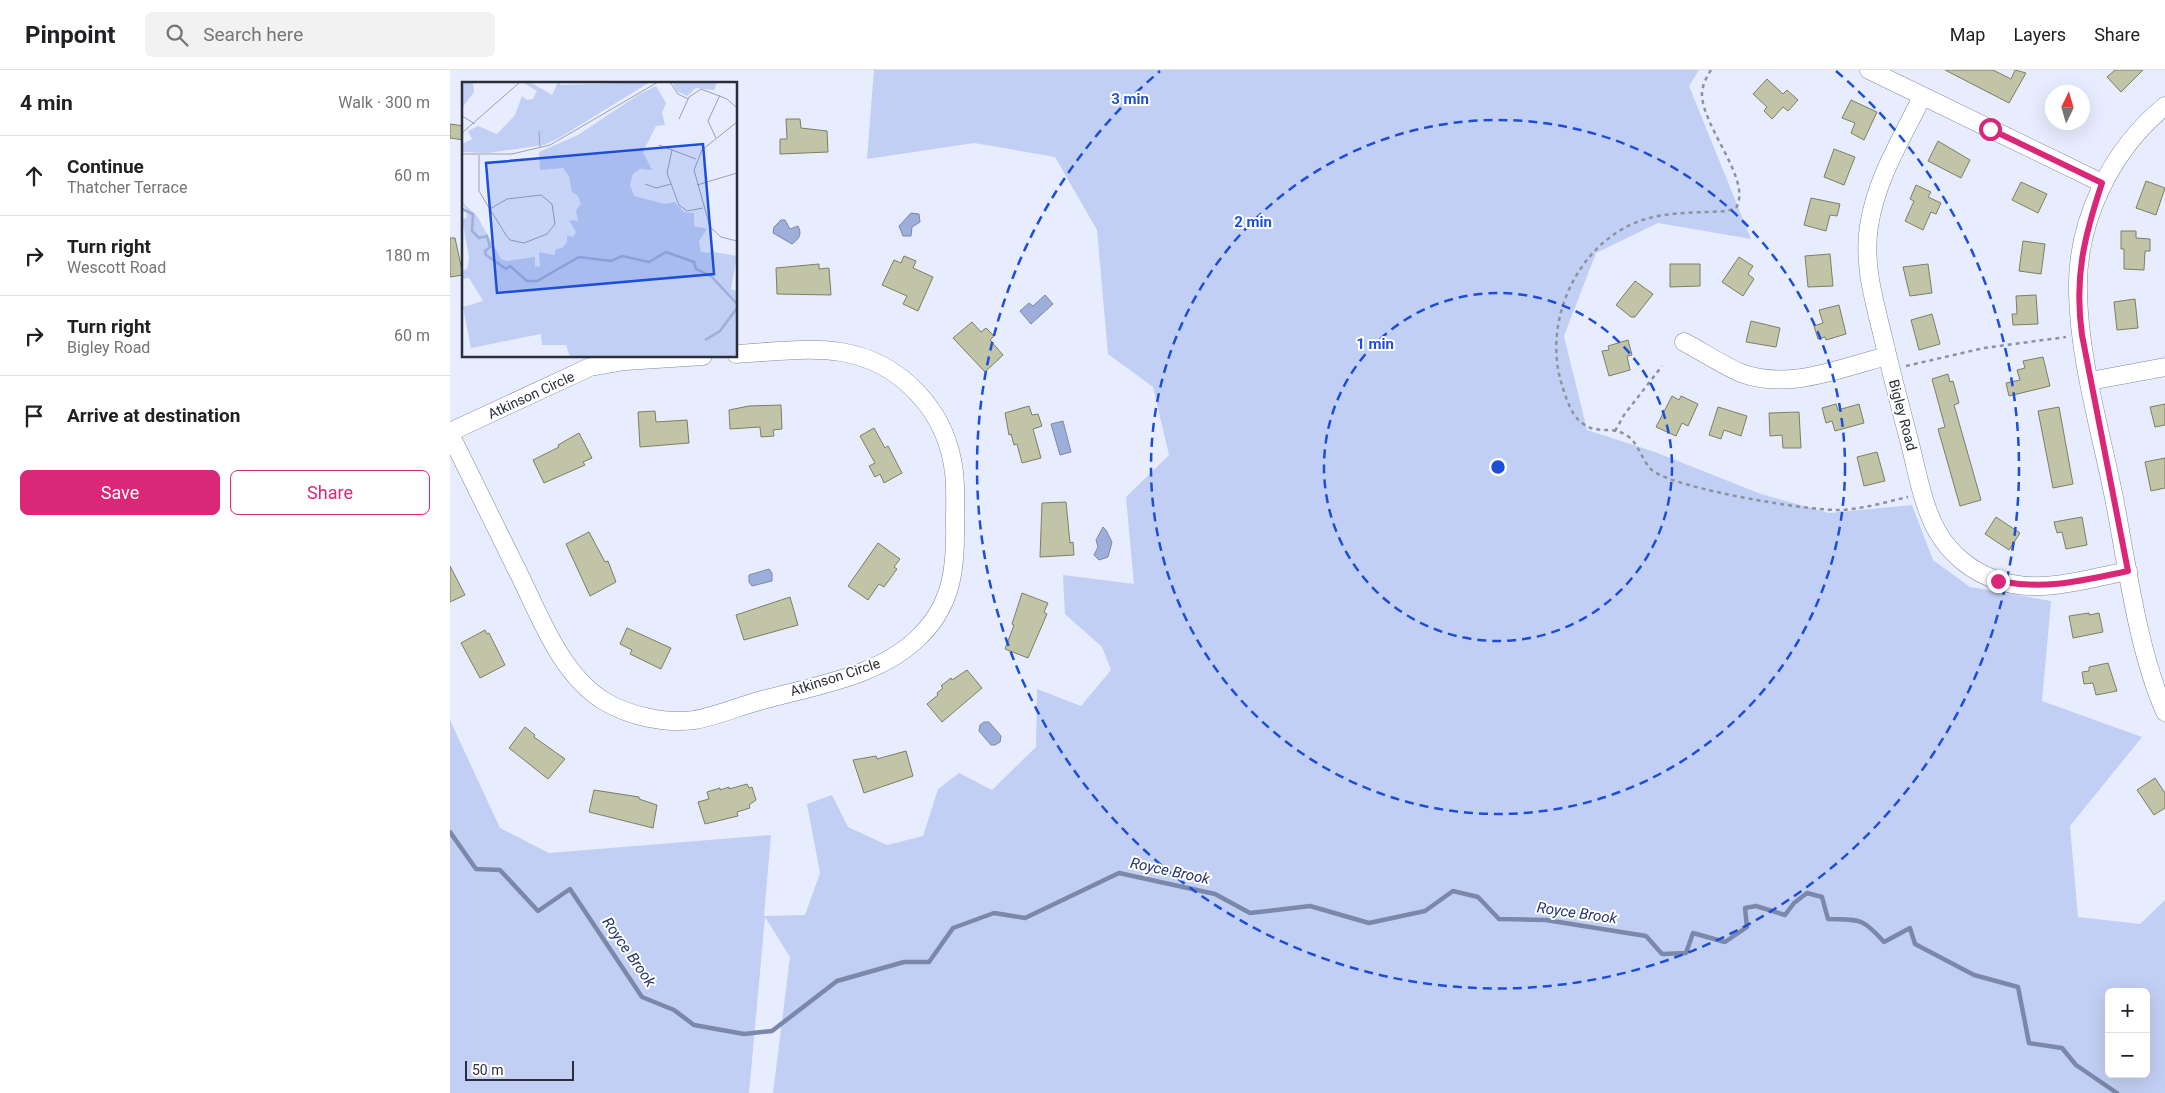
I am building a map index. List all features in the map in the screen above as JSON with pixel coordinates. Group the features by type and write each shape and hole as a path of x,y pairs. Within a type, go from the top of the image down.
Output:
{"street":[{"path":"1869,70 2102,183"},
{"name":"Bigley Road","path":"1922,96 1879,184 1868,227 1868,270 1889,363 1930,514 1946,545 1959,558 1974,570 1998,581 2021,585 2049,586 2128,571"},
{"path":"2165,106 2134,138 2102,183 2090,220 2079,268 2078,289 2082,335 2090,381 2128,571 2150,673 2165,712"},
{"path":"1684,342 1740,372 1767,380 1803,378 1889,363"},
{"name":"Atkinson Circle","path":"672,358 625,361 590,367 450,433 555,645 584,685 604,700 629,712 650,718 694,720 848,676 879,664 921,636 940,610 949,591 956,560 954,473 944,431 932,409 916,390 899,375 858,356 820,350 738,354"},
{"path":"2090,381 2165,367"}],"path":[{"path":"1889,363 2082,335"},
{"path":"1615,431 1624,415 1662,366"}],"shaded area":[{"path":"874,70 1699,70 1689,86 1751,239 1658,223 1596,253 1564,336 1587,430 1655,452 1761,494 1829,513 1912,505 1933,560 1970,587 2051,601 2042,701 2142,737 2070,826 2078,917 2140,924 2165,900 2165,1093 773,1093 790,957 765,917 749,1093 450,1093 450,720 500,828 549,853 771,835 764,916 805,915 820,873 807,804 832,795 848,827 887,845 923,836 938,789 959,773 992,790 1036,747 1037,689 1081,706 1111,670 1102,647 1065,614 1063,575 1134,584 1126,497 1169,455 1153,387 1108,354 1097,230 1055,157 974,143 867,159"},
{"path":"911,213 919,214 920,222 912,227 911,236 903,236 899,226"},
{"path":"781,220 785,220 790,229 798,226 800,236 792,244 773,233 774,227"},
{"path":"1045,295 1053,304 1031,324 1020,311 1029,303 1033,306"},
{"path":"1063,421 1071,452 1060,455 1051,424"},
{"path":"1103,527 1112,542 1108,557 1099,560 1094,555 1098,547 1096,540"},
{"path":"769,569 772,573 772,581 752,586 749,582 749,575"},
{"path":"984,722 989,722 1001,736 1000,742 991,745 979,731 980,725"}],"building":[{"path":"1945,70 1993,70 2011,79 2015,70 2026,73 2009,103"},
{"path":"2115,70 2143,70 2121,92 2107,77"},
{"path":"1767,79 1783,94 1787,90 1798,100 1788,111 1783,107 1772,119 1764,111 1767,107 1753,94"},
{"path":"1851,100 1877,112 1864,140 1851,133 1855,123 1842,118"},
{"path":"786,119 800,119 801,128 827,131 828,152 780,154 780,139 787,139"},
{"path":"450,124 462,126 462,140 450,138"},
{"path":"1938,141 1970,160 1961,178 1928,161"},
{"path":"1834,149 1855,157 1844,185 1824,177"},
{"path":"2146,181 2165,188 2156,215 2136,208"},
{"path":"2021,182 2047,194 2038,213 2012,200"},
{"path":"1916,185 1931,192 1928,197 1941,203 1936,214 1931,212 1923,230 1905,221 1914,201 1910,199"},
{"path":"1811,198 1840,204 1837,216 1830,215 1826,231 1804,225"},
{"path":"2121,231 2136,231 2136,238 2150,239 2150,251 2145,251 2144,270 2124,269 2124,249 2121,249"},
{"path":"450,238 455,238 462,275 450,277"},
{"path":"2023,241 2045,244 2041,274 2019,271"},
{"path":"1830,254 1833,286 1808,287 1805,256"},
{"path":"904,256 916,261 913,268 933,277 918,311 903,304 907,296 882,285 894,260 901,263"},
{"path":"1739,257 1753,266 1748,274 1754,279 1743,296 1722,282"},
{"path":"819,264 819,269 829,268 831,295 777,294 776,268"},
{"path":"1670,264 1700,264 1700,286 1670,287"},
{"path":"1928,264 1932,293 1910,296 1903,267"},
{"path":"1635,281 1653,294 1635,317 1631,317 1616,305"},
{"path":"2036,295 2038,324 2013,325 2012,314 2017,314 2016,296"},
{"path":"2135,299 2138,328 2117,330 2114,302"},
{"path":"1839,305 1846,334 1826,340 1825,337 1818,339 1814,326 1823,323 1819,310"},
{"path":"1932,314 1940,344 1919,350 1911,320"},
{"path":"1751,321 1780,328 1776,347 1746,342"},
{"path":"972,322 981,332 986,328 994,336 990,340 1003,355 985,372 953,338"},
{"path":"1628,340 1632,355 1627,356 1630,370 1609,376 1602,351 1609,350 1608,346"},
{"path":"2043,357 2050,386 2009,396 2006,383 2020,380 2017,370 2025,368 2023,361"},
{"path":"1948,374 1950,382 1953,381 1959,403 1954,405 1981,500 1960,506 1938,429 1945,427 1932,379"},
{"path":"1672,396 1679,400 1681,396 1698,404 1688,426 1682,423 1676,436 1656,427"},
{"path":"1836,404 1838,410 1859,404 1864,423 1835,431 1832,421 1826,423 1822,408"},
{"path":"2165,404 2165,425 2155,427 2150,407"},
{"path":"781,405 782,429 773,430 774,436 761,437 760,427 730,429 729,410 749,406"},
{"path":"1029,406 1032,415 1038,414 1042,426 1033,429 1041,458 1022,463 1017,444 1014,445 1011,434 1009,435 1005,413"},
{"path":"1718,407 1747,416 1741,436 1724,430 1721,439 1709,435"},
{"path":"2059,407 2073,484 2053,488 2038,411"},
{"path":"655,411 656,422 687,420 689,443 640,447 638,412"},
{"path":"1799,412 1801,448 1783,448 1782,435 1770,436 1769,413"},
{"path":"874,428 885,448 888,446 902,473 884,483 880,474 875,477 869,466 875,463 860,436"},
{"path":"579,433 592,458 583,462 585,465 544,483 533,460 559,447 558,445"},
{"path":"1877,452 1885,481 1864,486 1857,457"},
{"path":"2165,458 2165,488 2151,491 2145,462"},
{"path":"1066,502 1070,543 1073,542 1074,555 1040,557 1042,503"},
{"path":"1996,517 2020,533 2009,550 1985,534"},
{"path":"2082,517 2087,545 2066,549 2062,532 2057,533 2054,522"},
{"path":"589,532 605,562 608,561 616,582 590,596 566,544"},
{"path":"878,543 900,559 894,567 897,569 884,587 879,584 868,600 848,586"},
{"path":"450,566 465,595 450,602"},
{"path":"1022,593 1048,603 1044,612 1047,614 1028,658 1005,649 1014,625 1012,624"},
{"path":"790,597 798,625 744,640 736,615"},
{"path":"2089,613 2089,615 2099,613 2103,632 2073,638 2069,616"},
{"path":"627,628 671,648 661,669 630,654 632,650 620,644"},
{"path":"485,630 487,634 489,633 505,665 480,678 461,643"},
{"path":"2108,663 2117,691 2096,695 2093,683 2084,684 2082,672 2089,671 2089,667"},
{"path":"967,670 982,688 942,722 927,704 938,695 937,693 943,688 941,686 951,678 952,680"},
{"path":"525,727 535,735 534,737 565,759 548,779 509,748"},
{"path":"906,751 913,776 864,793 853,760 876,756 877,759"},
{"path":"2155,778 2165,793 2165,808 2154,815 2137,790"},
{"path":"747,784 749,788 752,787 756,800 749,805 750,808 737,812 738,816 705,824 698,802 709,799 707,792"},
{"path":"594,790 639,797 639,799 657,805 653,828 589,812"}],"waterway":[{"name":"Royce Brook","path":"450,832 476,869 500,870 538,911 570,889 642,997 674,1010 694,1025 744,1034 772,1031 837,981 904,962 929,962 953,928 994,913 1025,918 1119,873 1215,894 1250,913 1310,906 1369,923 1425,911 1453,891 1478,897 1499,919 1546,920 1646,936 1662,954 1686,953 1693,933 1725,942 1747,927 1745,908 1756,906 1785,915 1794,903 1807,893 1822,897 1828,919 1854,920 1865,924 1884,942 1910,928 1915,944 1974,975 2018,987 2029,1043 2062,1048 2076,1065 2117,1093"}],"route":[{"path":"1990,129 2102,183 2083,243 2079,268 2078,302 2090,381 2128,571 2049,586 2021,585 1998,581"}]}
